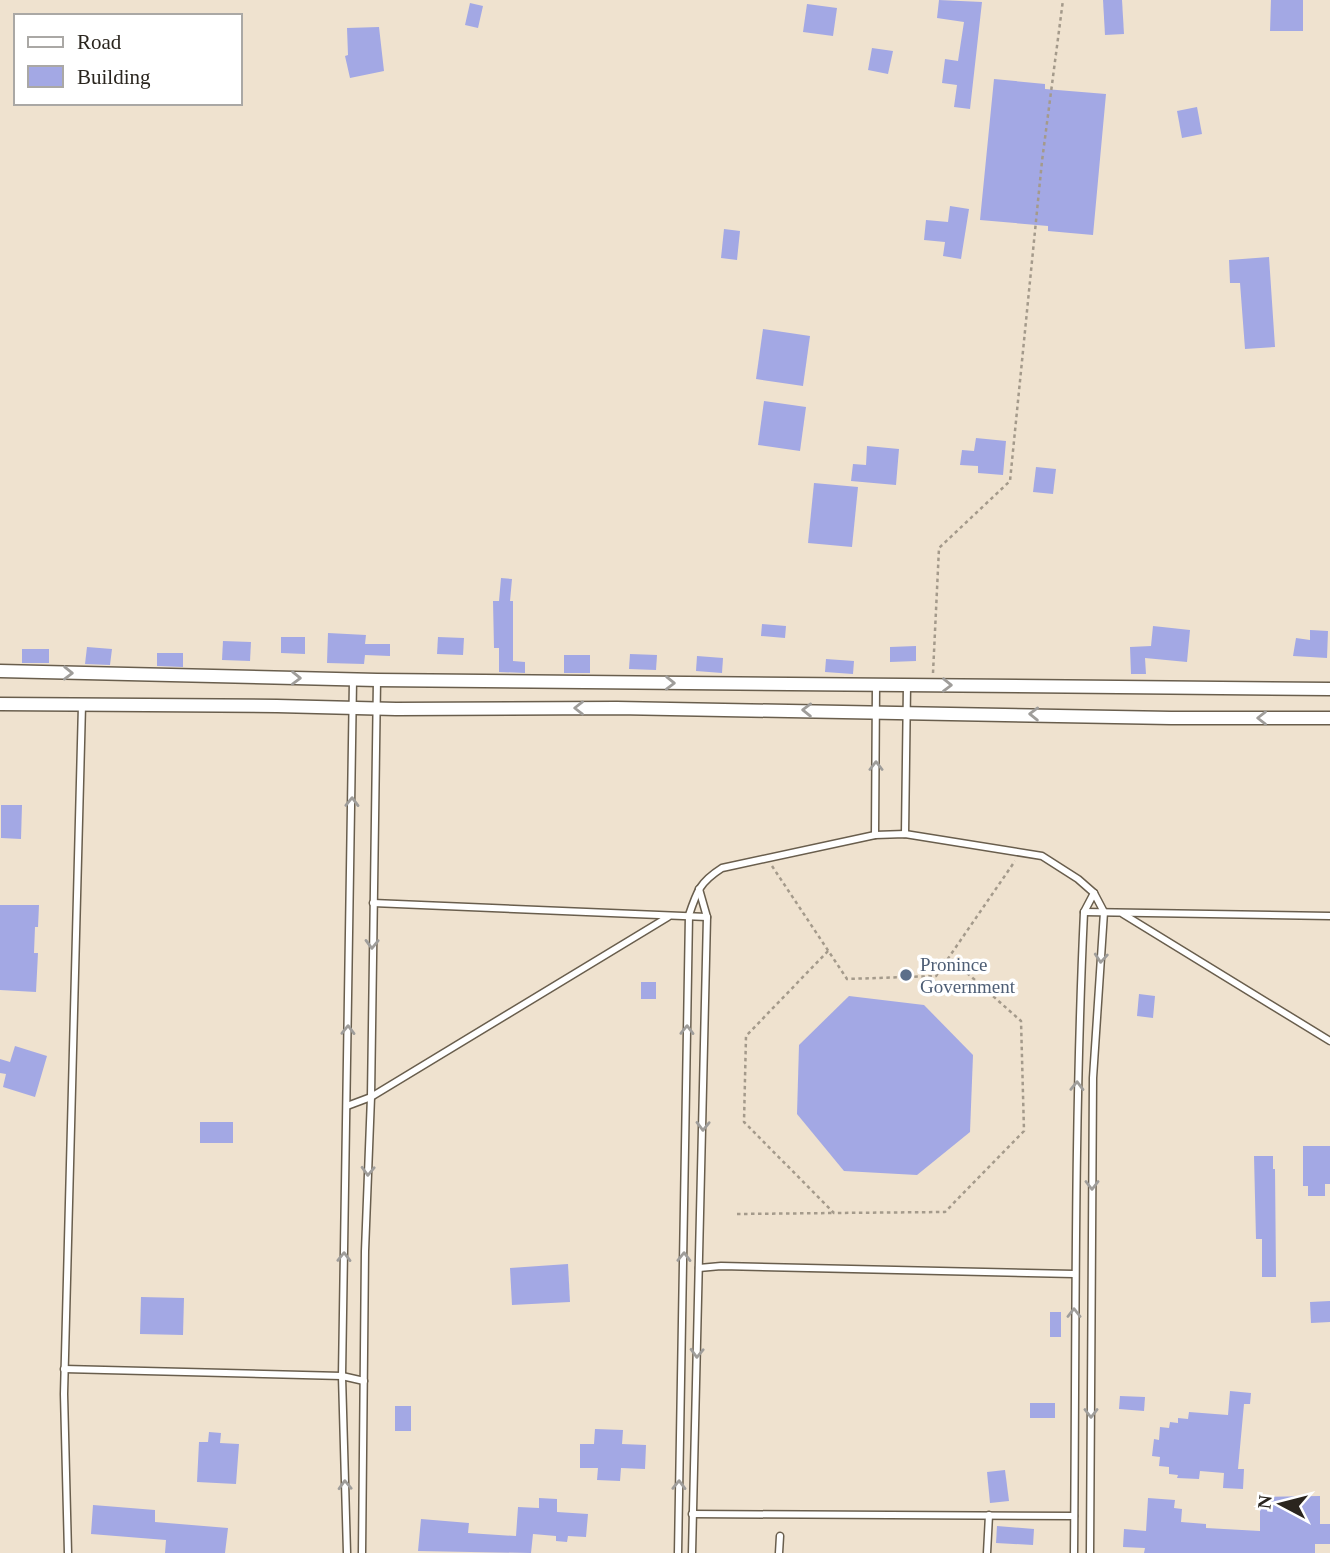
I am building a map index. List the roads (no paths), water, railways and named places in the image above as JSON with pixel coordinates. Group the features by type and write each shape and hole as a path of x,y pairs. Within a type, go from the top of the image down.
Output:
{"street":[{"path":"0,671 353,680 1330,689"},
{"path":"0,704 617,708 1171,718 1330,718"}],"lane":[{"path":"347,1553 342,1376 353,680"},
{"path":"362,1553 365,1251 371,1097 377,680"},
{"path":"875,835 876,685"},
{"path":"905,834 907,685"},
{"path":"68,1553 64,1369 82,704"},
{"path":"678,1553 689,915 699,887 722,868 875,835 905,834 1042,856 1079,879 1094,893 1104,912 1093,1078 1090,1553"},
{"path":"692,1553 707,917 699,887"},
{"path":"1074,1553 1074,1274 1078,1042 1084,912 1094,893"},
{"path":"373,903 707,917"},
{"path":"1084,912 1330,916"},
{"path":"1120,912 1330,1041"},
{"path":"347,1106 371,1097 668,917"},
{"path":"699,1268 734,1266 1074,1274"},
{"path":"64,1369 342,1376 364,1381"},
{"path":"692,1514 1074,1516"},
{"path":"987,1553 989,1515"},
{"path":"779,1553 780,1536"}],"place":[{"name":"Pronince Government","path":"906,975"}]}
